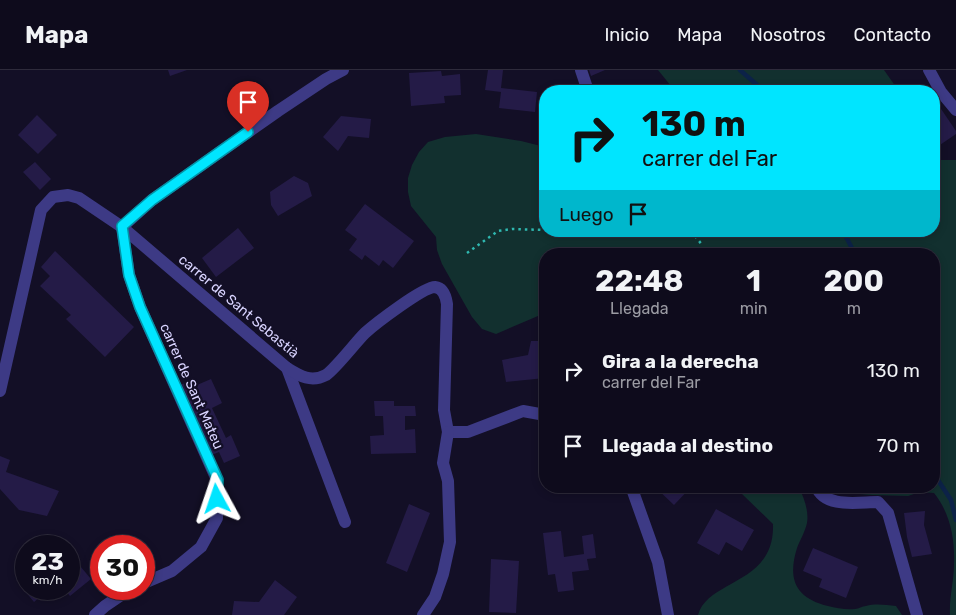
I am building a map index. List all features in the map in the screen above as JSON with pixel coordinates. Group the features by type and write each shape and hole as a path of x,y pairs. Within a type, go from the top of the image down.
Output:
{"street":[{"path":"122,226 152,200 278,110 343,70"},
{"path":"580,70 586,85"},
{"path":"929,70 937,85"},
{"path":"940,90 956,110"},
{"name":"carrer de Sant Sebastià","path":"0,391 41,210 53,197 68,194 78,198 122,226 287,368 306,379 317,378 327,374 367,331 423,291 434,287 438,288 446,296 447,304 444,410 448,432"},
{"name":"carrer de Sant Mateu","path":"122,226 129,275 140,307 218,480 217,518 201,547 172,571 155,578"},
{"path":"287,368 345,522"},
{"path":"423,615 435,597 444,574 450,542 448,481 443,463 448,432 468,432 523,411 539,414"},
{"path":"633,493 658,562 668,615"},
{"path":"818,493 831,501 878,502 888,513 917,615"},
{"path":"96,615 114,600"}],"path":[{"path":"467,253 498,231 512,229 539,230"},
{"path":"696,237 703,246"}],"green space":[{"path":"658,70 884,70 895,85 670,85"},
{"path":"476,134 539,146 539,237 940,237 940,160 956,160 956,615 950,615 954,545 948,517 934,493 940,493 940,248 539,248 539,316 496,334 482,329 472,317 442,264 437,250 436,237 411,206 408,178 412,165 419,152 428,142 445,137"},
{"path":"801,493 806,504 807,523 797,548 793,569 794,578 801,593 817,603 845,609 856,609 863,606 881,604 896,606 902,615 698,615 704,603 714,594 753,570 764,559 771,544 773,524 742,494"},
{"path":"856,493 917,493 908,496"}],"building":[{"path":"168,70 187,70 170,76"},
{"path":"488,70 503,70 501,88 537,92 535,112 499,108 501,92 485,90"},
{"path":"589,70 605,70 591,76"},
{"path":"441,71 442,76 460,74 461,95 444,96 445,103 411,106 409,73"},
{"path":"940,107 956,131 956,134 940,145"},
{"path":"37,115 57,135 38,154 18,135"},
{"path":"341,116 371,119 369,138 348,136 338,151 323,137"},
{"path":"35,162 51,179 40,190 23,172"},
{"path":"294,176 308,183 312,196 278,216 271,205 270,192"},
{"path":"365,204 414,241 393,268 383,260 379,266 365,255 362,260 349,250 357,239 345,230"},
{"path":"238,228 254,248 216,277 202,258"},
{"path":"55,251 134,327 105,357 66,319 71,315 40,286 50,276 41,267"},
{"path":"531,341 539,341 539,379 506,382 502,360 528,355"},
{"path":"194,379 197,385 211,379 222,403 212,408 226,438 231,435 240,456 224,463 219,452 209,456 178,386"},
{"path":"374,401 394,401 394,406 415,406 416,416 405,416 405,430 415,429 416,453 371,454 370,436 384,435 383,416 375,416"},
{"path":"0,456 10,460 6,472 59,491 47,516 19,510 0,489"},
{"path":"661,493 685,493 674,505"},
{"path":"409,504 430,513 407,572 386,563"},
{"path":"716,509 754,530 742,551 726,542 719,555 697,543"},
{"path":"925,511 924,525 932,554 912,557 904,513"},
{"path":"561,531 564,557 584,554 582,536 593,534 596,558 587,559 589,570 572,572 574,590 558,592 555,574 548,575 543,533"},
{"path":"813,548 858,567 846,598 819,587 822,579 803,571"},
{"path":"491,559 519,561 516,613 489,612"},
{"path":"80,566 90,578 80,588"},
{"path":"275,580 297,597 284,615 232,615 234,601 259,602"}],"waterway":[{"path":"740,70 757,85"},
{"path":"846,237 852,248"},
{"path":"940,483 951,500 956,520"}],"route":[{"path":"217,499 218,480 140,307 129,275 122,226 152,200 248,132"}]}
